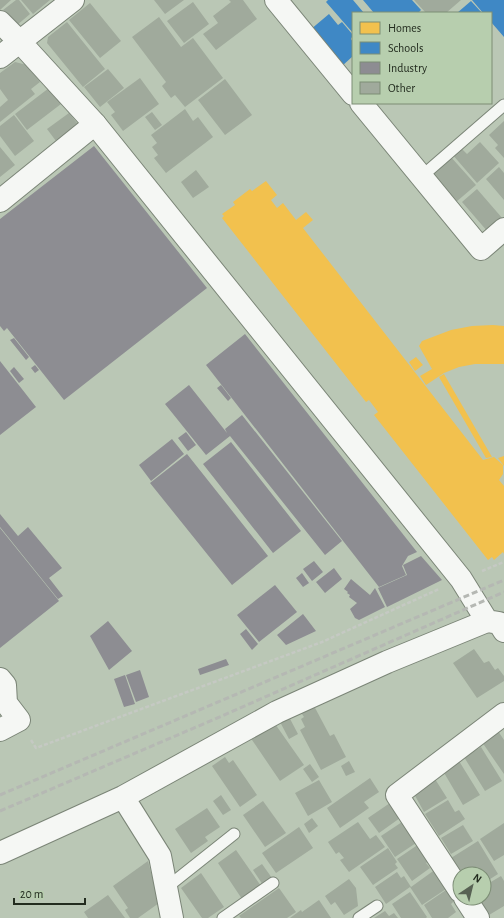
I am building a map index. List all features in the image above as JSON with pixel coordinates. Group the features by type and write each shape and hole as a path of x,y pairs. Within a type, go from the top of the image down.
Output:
{"street":[{"path":"0,57 73,0"},
{"path":"276,0 352,93"},
{"path":"0,22 95,124 498,624 387,662 277,712 123,797 0,853"},
{"path":"362,104 480,249 504,229"},
{"path":"0,202 95,124"},
{"path":"0,679 5,685 6,703 19,720 0,730"},
{"path":"452,879 397,795 504,714"},
{"path":"123,797 160,856 172,918"}],"lane":[{"path":"421,176 504,105"},
{"path":"166,888 234,834"},
{"path":"223,918 273,883"},
{"path":"359,918 377,906"}],"path":[{"path":"19,720 36,748 322,642 461,579 504,562"}],"building: Homes":[{"path":"266,181 277,195 271,200 277,208 283,203 296,220 306,212 313,220 303,228 483,460 494,457 503,465 503,474 499,480 504,486 504,554 503,552 494,560 492,557 488,560 374,415 378,412 369,400 366,402 222,218 224,216 222,214 235,205 233,202 250,189 252,191"},
{"path":"472,326 504,326 504,364 475,364 459,367 444,373 426,385 420,376 432,369 419,346 422,341 451,330"},
{"path":"416,357 423,365 415,371 409,362"},
{"path":"444,374 492,457 486,458 439,377"},
{"path":"504,456 504,466 498,458"}],"building: Schools":[{"path":"328,0 353,0 363,12 352,12 352,32 326,2"},
{"path":"363,0 412,0 421,10 419,12 373,12"},
{"path":"472,0 504,0 504,37 492,23 492,12 482,12"},
{"path":"471,1 481,12 458,12"},
{"path":"329,14 338,25 342,22 352,34 352,57 342,66 310,30"}],"building: Industry":[{"path":"94,146 207,288 64,400 7,328 4,331 0,326 0,219"},
{"path":"245,334 417,552 408,556 402,566 406,575 379,587 206,365"},
{"path":"14,338 29,357 26,360 10,340"},
{"path":"0,361 36,407 0,435"},
{"path":"35,365 39,370 35,373 31,368"},
{"path":"14,367 24,379 19,383 10,371"},
{"path":"189,385 227,433 225,429 242,415 342,541 325,555 230,436 206,455 165,404"},
{"path":"221,385 231,398 228,401 217,388"},
{"path":"186,432 196,445 188,451 178,438"},
{"path":"172,439 184,454 151,481 139,465"},
{"path":"231,442 301,531 273,553 203,464"},
{"path":"187,454 268,556 232,585 150,483"},
{"path":"0,514 18,536 28,527 62,568 49,578 63,596 58,599 0,527"},
{"path":"0,528 59,601 0,648"},
{"path":"421,556 442,580 387,607 378,588 407,575 403,565"},
{"path":"314,561 323,572 312,581 303,569"},
{"path":"334,568 342,579 325,593 316,582"},
{"path":"302,573 309,583 303,587 296,578"},
{"path":"351,579 370,595 375,588 385,607 359,620 355,618 350,609 357,603 349,597 350,595 344,589"},
{"path":"275,585 297,612 259,642 237,615"},
{"path":"303,614 316,631 286,645 277,635"},
{"path":"108,621 132,651 109,670 90,636"},
{"path":"246,629 258,644 252,650 240,634"},
{"path":"226,659 229,665 200,675 198,669"},
{"path":"140,670 149,697 136,702 126,675"},
{"path":"125,675 135,704 124,707 114,679"}],"building: Other":[{"path":"0,0 11,0 0,10"},
{"path":"16,0 19,0 30,14 16,26 3,10"},
{"path":"21,0 50,0 33,14"},
{"path":"154,0 184,0 165,14"},
{"path":"229,0 243,0 257,19 216,50 203,34 218,23 213,16 231,2"},
{"path":"414,0 461,0 447,12 425,12"},
{"path":"193,2 209,24 184,43 167,21"},
{"path":"90,3 121,41 100,58 69,20"},
{"path":"159,17 181,47 193,38 223,78 185,107 175,95 171,98 162,86 166,82 132,37"},
{"path":"67,22 105,69 83,87 47,43 48,37"},
{"path":"15,62 27,65 40,82 31,89 35,94 0,122 0,107 8,100 0,89 0,73"},
{"path":"108,69 124,88 100,107 84,87"},
{"path":"140,78 159,104 123,131 111,115 115,112 107,102"},
{"path":"225,79 252,115 225,135 198,100"},
{"path":"49,88 61,104 27,130 15,114"},
{"path":"185,109 193,121 198,117 213,137 166,173 154,158 158,155 152,147 157,143 151,135"},
{"path":"152,112 162,125 155,130 145,117"},
{"path":"69,113 81,128 59,145 47,129"},
{"path":"14,115 34,141 15,156 0,136 0,126"},
{"path":"504,121 504,158 495,148 498,145 489,135"},
{"path":"480,142 499,163 477,183 452,154 460,147 467,154"},
{"path":"0,147 15,165 0,177"},
{"path":"450,156 476,185 456,202 431,173"},
{"path":"499,167 504,173 504,200 486,179"},
{"path":"196,170 209,187 193,198 181,182"},
{"path":"477,189 503,219 488,232 462,202"},
{"path":"474,649 484,663 489,661 495,670 498,668 504,676 504,681 477,698 453,663"},
{"path":"313,704 330,736 334,734 346,757 321,770 300,730 305,727 301,719 304,717 300,711"},
{"path":"288,715 298,734 289,739 279,720"},
{"path":"273,721 304,765 280,781 250,737"},
{"path":"498,731 504,740 504,774 482,742"},
{"path":"481,747 502,781 485,791 464,757"},
{"path":"225,757 229,763 233,760 257,795 240,807 212,766"},
{"path":"349,761 355,772 346,776 341,766"},
{"path":"459,761 480,795 463,805 443,771"},
{"path":"310,764 319,777 312,782 303,769"},
{"path":"370,778 379,792 364,802 369,808 340,828 327,808"},
{"path":"435,779 447,798 424,812 413,792"},
{"path":"319,780 332,802 308,816 295,793"},
{"path":"221,795 231,810 223,815 213,801"},
{"path":"448,800 455,812 459,810 465,819 439,836 425,814"},
{"path":"263,801 286,833 265,847 243,815"},
{"path":"390,803 400,818 379,833 368,818"},
{"path":"207,808 220,827 205,837 208,841 191,853 175,829"},
{"path":"312,818 318,826 309,833 304,824"},
{"path":"405,820 419,841 395,857 381,836"},
{"path":"358,822 370,839 376,835 385,847 349,872 340,860 344,858 339,852 336,854 328,842"},
{"path":"504,823 504,855 494,861 480,839"},
{"path":"463,825 473,841 451,854 441,838"},
{"path":"299,827 313,848 276,873 262,853"},
{"path":"478,841 498,874 492,878 492,866 456,866 451,858"},
{"path":"419,844 430,860 426,863 430,868 412,881 397,859"},
{"path":"388,848 397,862 395,864 398,868 373,885 360,867"},
{"path":"236,850 261,886 242,899 218,863"},
{"path":"148,861 159,903 138,918 130,918 125,910 128,908 113,886"},
{"path":"262,864 272,878 263,885 253,870"},
{"path":"436,869 449,887 422,905 410,887 386,904 375,887 397,872 401,878 404,876 411,887"},
{"path":"201,873 224,907 208,918 202,918 181,888"},
{"path":"501,876 504,881 504,906 489,915 484,906 492,906 492,881"},
{"path":"349,879 356,888 358,906 344,915 335,902 331,905 325,896"},
{"path":"279,888 296,912 287,918 241,918 239,916"},
{"path":"446,890 452,898 451,904 456,912 448,918 432,918 424,905"},
{"path":"410,892 427,917 426,918 401,918 392,904"},
{"path":"108,895 125,918 88,918 84,912"},
{"path":"319,900 331,918 290,918 301,910 302,912"},
{"path":"385,911 389,916 394,913 398,918 374,918"}],"railway":[{"path":"0,795 504,580"},
{"path":"0,811 215,719 504,592"}]}
